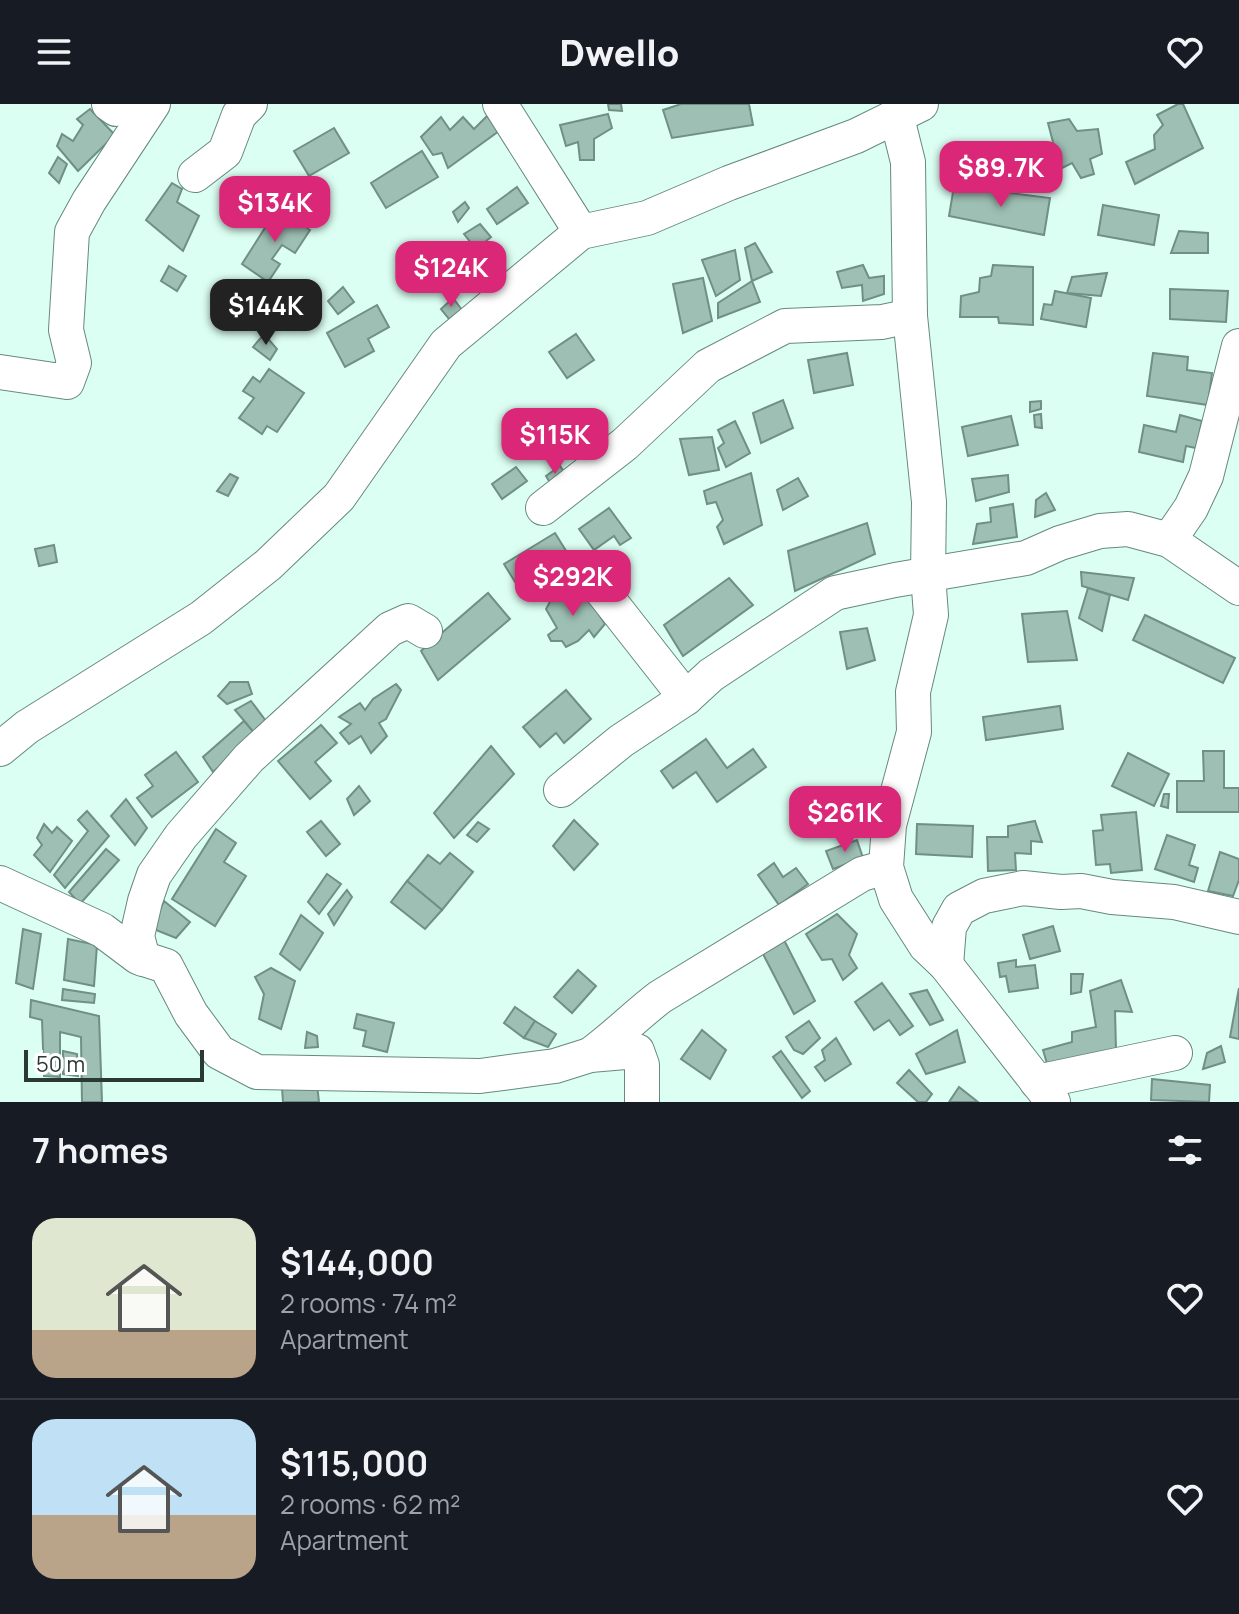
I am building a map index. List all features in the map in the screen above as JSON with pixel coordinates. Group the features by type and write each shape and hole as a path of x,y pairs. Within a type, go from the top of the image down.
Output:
{"street":[{"path":"109,104 116,109 123,104"},
{"path":"0,372 67,382 74,363 66,330 72,232 153,104"},
{"path":"195,175 225,152 239,115 250,104"},
{"path":"500,104 581,232"},
{"path":"0,749 27,727 201,618 268,565 339,497 446,344 581,232 647,218 729,183 856,136 908,109 910,316 929,502 931,615 913,692 914,732 889,825 886,867 896,899 926,946 946,965 1045,1092 1175,1053"},
{"path":"543,508 625,444 708,366 785,326 882,322 910,316"},
{"path":"1169,540 1191,508 1206,476 1239,346"},
{"path":"561,790 621,741 686,698 711,675 835,593 1026,558 1060,543 1100,531 1128,529 1169,540 1239,588"},
{"path":"598,586 686,698"},
{"path":"143,959 137,936 145,901 154,875 181,836 249,758 390,629 408,621 425,631"},
{"path":"590,1055 618,1035 633,1017 660,997 862,874 886,867"},
{"path":"0,883 102,930 143,959 166,966 191,1014 219,1052 257,1072 384,1087 555,1066 590,1055 637,1051"},
{"path":"946,965 949,927 959,909 984,896 1023,888 1174,902 1239,917"},
{"path":"642,1102 642,1065 636,1035 660,997"}],"building":[{"path":"608,104 621,104 622,111 609,110"},
{"path":"681,104 749,104 753,125 672,138 663,110"},
{"path":"1183,104 1203,148 1135,184 1126,162 1155,149 1154,135 1163,125 1157,115"},
{"path":"90,109 115,135 78,171 57,146 62,134 73,141 83,125 77,119"},
{"path":"608,114 612,128 594,139 594,160 580,160 578,142 566,146 560,125"},
{"path":"487,116 499,131 448,168 442,153 433,155 421,137 441,117 450,130 463,117 474,129"},
{"path":"1069,119 1077,131 1098,129 1102,154 1090,159 1094,174 1081,178 1072,163 1060,169 1048,123"},
{"path":"334,128 349,153 309,176 294,151"},
{"path":"422,151 438,177 386,208 371,183"},
{"path":"58,157 67,164 59,183 49,173"},
{"path":"172,183 182,189 177,202 199,216 183,251 146,220"},
{"path":"954,186 1050,198 1044,235 949,216"},
{"path":"517,187 528,203 497,224 487,209"},
{"path":"465,202 469,208 458,222 453,212"},
{"path":"1103,205 1159,215 1154,245 1098,235"},
{"path":"277,209 310,230 295,253 282,245 272,259 280,264 268,282 242,264"},
{"path":"480,224 491,237 476,249 464,234"},
{"path":"1179,231 1208,233 1208,253 1171,253"},
{"path":"755,243 772,272 752,281 745,248"},
{"path":"735,250 740,280 716,296 702,260"},
{"path":"863,265 869,278 884,276 884,294 863,301 862,285 842,288 837,272"},
{"path":"993,265 1033,267 1033,325 999,323 998,317 960,317 961,296 979,292 980,278 991,276"},
{"path":"169,266 186,276 177,291 161,281"},
{"path":"1107,273 1101,296 1067,293 1072,277"},
{"path":"703,278 712,321 683,333 673,284"},
{"path":"752,281 760,302 718,318 718,303"},
{"path":"231,284 247,296 242,308 226,293"},
{"path":"343,287 354,302 338,314 328,301"},
{"path":"1170,289 1228,291 1226,322 1170,319"},
{"path":"1055,291 1091,298 1086,327 1041,319 1044,304 1052,305"},
{"path":"453,298 462,310 449,319 441,309"},
{"path":"377,305 389,327 368,339 374,351 345,367 327,333"},
{"path":"264,334 277,349 270,360 253,347"},
{"path":"576,334 594,360 567,378 549,352"},
{"path":"847,353 853,385 814,393 808,360"},
{"path":"1153,353 1188,357 1187,370 1212,373 1208,405 1147,396"},
{"path":"269,369 304,393 277,432 267,426 262,434 239,418 254,398 243,391 253,377 260,382"},
{"path":"783,400 793,428 761,443 753,413"},
{"path":"1041,401 1041,409 1030,412 1030,402"},
{"path":"561,410 574,431 546,449 533,429"},
{"path":"1041,414 1042,428 1035,427 1034,415"},
{"path":"1180,415 1202,421 1196,448 1186,446 1183,462 1139,452 1144,425 1176,432"},
{"path":"1011,416 1018,445 968,456 962,427"},
{"path":"735,421 750,453 726,467 718,448 724,443 718,430"},
{"path":"712,437 719,470 689,475 680,439"},
{"path":"560,466 565,473 552,486 546,476"},
{"path":"516,467 527,481 502,499 492,484"},
{"path":"751,473 762,525 724,544 717,527 723,520 716,502 707,504 704,491"},
{"path":"230,474 238,478 228,496 217,491"},
{"path":"1008,475 1009,492 976,501 972,479"},
{"path":"798,478 808,496 783,510 777,490"},
{"path":"1046,493 1055,510 1035,517 1036,500"},
{"path":"1013,504 1017,537 973,544 977,524 991,522 990,508"},
{"path":"609,508 631,538 620,545 614,536 594,550 579,529"},
{"path":"867,523 875,554 795,591 788,551"},
{"path":"555,533 571,559 520,590 504,564"},
{"path":"54,545 57,562 39,566 35,549"},
{"path":"1081,572 1134,578 1128,600 1082,586"},
{"path":"729,578 753,605 683,656 664,625"},
{"path":"1088,588 1110,595 1102,631 1079,618"},
{"path":"574,592 577,597 585,593 605,624 594,637 589,630 566,647 562,641 551,641 548,635 557,628 546,609 551,600"},
{"path":"488,593 510,619 438,680 421,651"},
{"path":"1067,611 1077,660 1028,662 1022,614"},
{"path":"1145,615 1235,658 1223,683 1133,640"},
{"path":"867,628 875,660 847,669 840,632"},
{"path":"230,682 248,682 252,694 227,704 218,696"},
{"path":"396,684 401,690 386,719 379,723 387,736 371,753 361,736 349,744 340,733 351,724 339,717 360,703 365,710 373,699"},
{"path":"566,690 591,719 564,743 556,733 540,747 523,727"},
{"path":"251,701 269,725 256,735 235,710"},
{"path":"1060,706 1063,729 986,740 983,717"},
{"path":"244,721 256,735 213,772 203,757"},
{"path":"321,725 337,743 315,762 331,781 310,799 278,761"},
{"path":"706,739 727,768 753,749 766,767 717,802 696,772 673,788 661,771"},
{"path":"491,746 514,774 454,838 434,813"},
{"path":"1203,751 1224,751 1224,788 1239,788 1239,812 1177,812 1177,781 1204,781"},
{"path":"176,752 198,782 152,817 137,798 153,786 145,775"},
{"path":"1128,753 1169,774 1154,806 1112,786"},
{"path":"359,786 370,801 354,815 347,799"},
{"path":"1164,794 1169,794 1168,808 1161,806"},
{"path":"126,799 147,828 135,845 111,816"},
{"path":"87,811 109,836 65,888 54,875 88,831 78,820"},
{"path":"1136,812 1142,870 1111,873 1110,864 1096,865 1093,831 1103,830 1101,815"},
{"path":"574,820 598,844 574,870 553,846"},
{"path":"321,821 340,844 326,856 307,832"},
{"path":"1035,821 1042,842 1031,841 1031,854 1015,853 1016,870 988,871 987,837 1008,837 1008,826"},
{"path":"478,822 489,829 477,842 467,835"},
{"path":"44,824 52,833 57,827 72,841 50,872 34,855 42,845 37,838"},
{"path":"917,824 973,826 972,857 916,854"},
{"path":"216,829 236,843 224,862 246,876 215,926 172,899"},
{"path":"1167,835 1195,845 1189,865 1198,868 1194,882 1155,869"},
{"path":"857,840 863,858 833,869 826,851"},
{"path":"106,849 119,860 80,904 69,892"},
{"path":"1220,852 1239,859 1239,880 1233,896 1208,891"},
{"path":"450,853 473,872 442,910 407,881 428,855 440,864"},
{"path":"774,863 783,877 796,868 808,884 779,905 758,875"},
{"path":"327,874 341,884 319,914 308,902"},
{"path":"407,881 442,910 425,929 391,902"},
{"path":"347,890 352,897 334,925 328,914"},
{"path":"164,901 190,922 176,938 151,928"},
{"path":"837,914 857,934 849,955 857,968 843,980 832,959 822,960 806,934"},
{"path":"301,915 323,933 300,970 280,954"},
{"path":"1053,926 1060,951 1030,959 1023,935"},
{"path":"23,929 41,934 33,989 16,983"},
{"path":"68,939 97,945 94,986 64,980"},
{"path":"784,940 815,1001 794,1014 762,952"},
{"path":"1016,960 1016,967 1035,965 1038,988 1009,992 1006,976 1000,977 998,963"},
{"path":"271,968 295,981 281,1029 259,1019 264,994 255,977"},
{"path":"578,970 596,986 572,1013 554,997"},
{"path":"1071,974 1083,974 1081,992 1071,994"},
{"path":"1121,980 1132,1012 1115,1011 1116,1049 1048,1067 1043,1050 1072,1042 1072,1032 1096,1027 1090,991"},
{"path":"882,983 913,1026 900,1035 889,1020 874,1030 855,1002"},
{"path":"1239,988 1239,1039 1230,1037"},
{"path":"63,989 95,994 94,1003 62,1000"},
{"path":"927,990 943,1020 930,1025 910,994"},
{"path":"31,1000 99,1016 102,1102 82,1102 81,1037 60,1032 60,1077 44,1076 42,1020 30,1017"},
{"path":"515,1007 535,1021 524,1038 504,1023"},
{"path":"357,1014 394,1023 387,1052 363,1046 366,1031 354,1028"},
{"path":"535,1021 556,1034 548,1047 524,1038"},
{"path":"809,1021 820,1038 803,1054 794,1050 786,1037"},
{"path":"702,1030 726,1050 710,1079 681,1059"},
{"path":"957,1030 965,1062 926,1074 916,1054"},
{"path":"307,1032 317,1036 318,1047 305,1048"},
{"path":"836,1038 851,1064 825,1081 815,1067 825,1060 822,1050"},
{"path":"1221,1046 1225,1062 1203,1069 1207,1053"},
{"path":"63,1051 77,1054 78,1076 63,1074"},
{"path":"781,1051 810,1091 802,1098 773,1057"},
{"path":"909,1070 932,1094 926,1102 918,1102 897,1083"},
{"path":"1152,1079 1210,1085 1209,1102 1151,1100"},
{"path":"317,1084 319,1102 283,1102 282,1088"},
{"path":"959,1087 978,1102 949,1102"}]}
